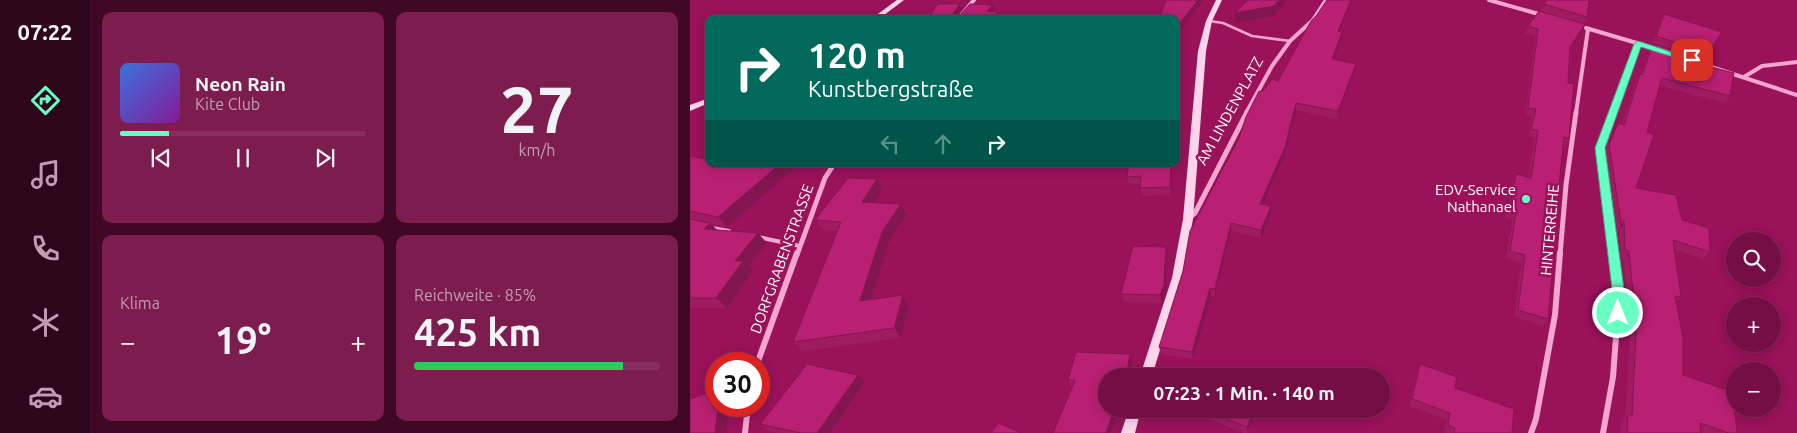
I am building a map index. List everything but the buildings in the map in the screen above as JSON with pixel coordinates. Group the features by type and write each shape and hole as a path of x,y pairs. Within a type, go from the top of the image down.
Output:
{"main road":[{"path":"880,15 902,0"},
{"name":"AM LINDENPLATZ","path":"1149,368 1177,278 1188,219 1202,51 1209,21 1219,0"},
{"path":"690,108 705,102"},
{"path":"1128,433 1133,418"}],"street":[{"path":"961,15 974,0"},
{"name":"AM LINDENPLATZ","path":"1188,219 1195,213 1252,101 1290,41 1312,20 1326,0"},
{"path":"1489,0 1544,16"},
{"path":"1579,26 1665,52"},
{"name":"HINTERREIHE","path":"1531,433 1536,419 1555,315 1566,185 1588,29"},
{"path":"1603,433 1613,377 1619,297 1600,148 1638,44"},
{"path":"1692,60 1797,95"},
{"path":"1744,77 1753,68 1770,64 1797,62"},
{"name":"DORFGRABENSTRASSE","path":"761,352 827,173 832,167"},
{"path":"745,433 747,417"}],"lane":[{"path":"1209,21 1222,23 1252,36 1290,41"},
{"path":"708,227 736,233"},
{"path":"754,236 800,246"}],"place":[{"name":"EDV-Service Nathanael","path":"1526,199"}],"route":[{"path":"1618,313 1619,297 1600,148 1638,44 1692,60"}]}
